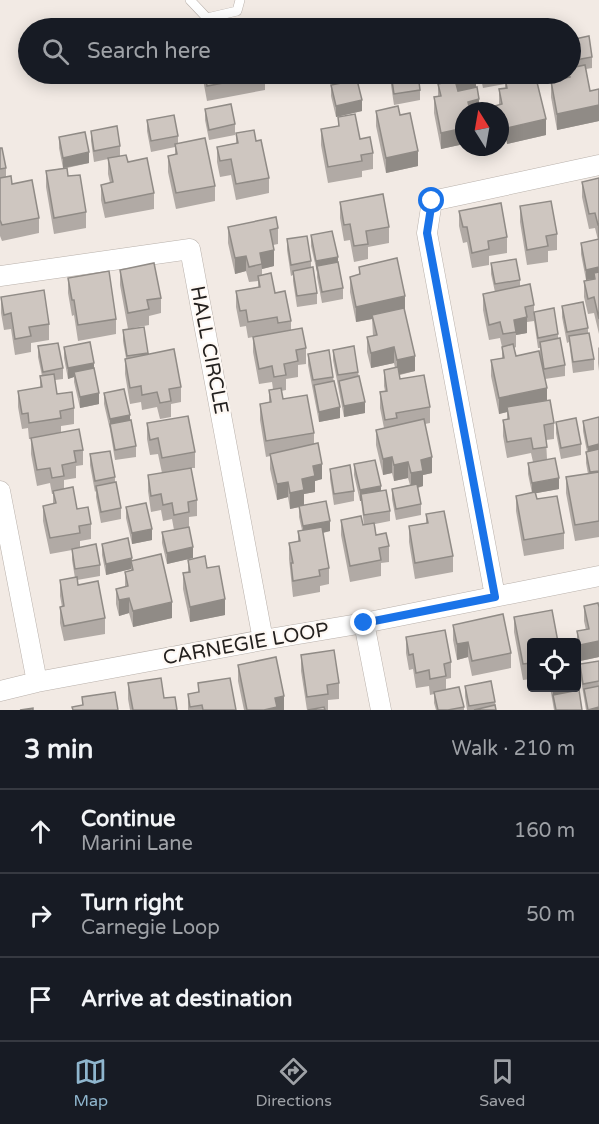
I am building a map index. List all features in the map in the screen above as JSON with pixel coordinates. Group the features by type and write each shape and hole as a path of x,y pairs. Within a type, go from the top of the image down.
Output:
{"street":[{"path":"495,597 427,233 432,201 599,165"},
{"name":"HALL CIRCLE","path":"0,276 190,249 263,640"},
{"path":"0,491 37,682"},
{"name":"CARNEGIE LOOP","path":"0,691 37,682 364,623 599,576"},
{"path":"364,623 381,710"}],"lane":[{"path":"190,0 207,18 237,11 240,0"}],"building":[{"path":"589,36 592,57 581,59 581,38"},
{"path":"585,65 590,91 599,89 599,105 557,114 552,84 581,84 581,66"},
{"path":"358,84 362,100 336,106 331,85"},
{"path":"392,84 419,84 420,90 394,94"},
{"path":"438,84 456,84 458,91 477,87 479,99 455,102 455,130 441,133 434,97 441,96"},
{"path":"506,84 537,84 546,119 509,128 509,102 502,102 499,89 507,88"},
{"path":"231,104 235,124 209,130 205,109"},
{"path":"398,106 400,115 410,113 418,151 386,158 376,111"},
{"path":"355,114 360,139 370,137 373,153 361,155 362,161 328,167 321,129 339,126 338,117"},
{"path":"174,115 178,136 151,141 147,120"},
{"path":"117,126 120,146 94,151 91,131"},
{"path":"254,130 256,141 261,140 269,178 236,184 231,159 220,161 217,147 238,143 236,133"},
{"path":"85,132 89,152 63,158 59,137"},
{"path":"205,138 215,186 176,193 168,156 177,154 175,144"},
{"path":"0,148 2,148 6,168 0,169"},
{"path":"126,155 128,162 147,158 154,193 105,203 101,185 113,182 108,158"},
{"path":"67,168 68,176 80,175 86,212 54,218 46,171"},
{"path":"11,176 12,184 32,180 39,218 2,225 0,178"},
{"path":"599,178 598,225 595,213 589,214 582,182"},
{"path":"383,194 389,227 366,231 368,244 354,246 350,224 344,225 340,202"},
{"path":"551,201 557,234 546,236 548,246 527,250 520,206"},
{"path":"501,203 507,237 488,241 489,249 472,253 467,227 463,227 459,211"},
{"path":"276,217 278,228 270,230 274,250 260,253 262,264 249,267 246,256 235,258 228,227"},
{"path":"332,231 338,257 316,261 311,235"},
{"path":"307,236 311,261 291,265 287,239"},
{"path":"599,239 599,267 586,270 581,243"},
{"path":"397,258 405,296 356,307 350,277 360,274 359,267"},
{"path":"516,259 520,280 495,284 491,263"},
{"path":"338,262 343,288 322,292 317,266"},
{"path":"154,263 161,298 147,300 149,309 128,313 120,270"},
{"path":"313,267 317,293 297,296 293,271"},
{"path":"109,271 116,319 78,325 68,278"},
{"path":"599,272 599,319 594,297 588,299 584,281 595,279 594,273"},
{"path":"271,273 275,293 285,291 291,321 278,323 277,317 248,322 246,310 240,311 236,291 260,287 258,276"},
{"path":"530,284 534,305 525,307 527,317 514,320 516,332 503,334 500,322 489,325 483,294"},
{"path":"44,290 49,324 29,327 31,336 15,339 11,313 4,315 1,297"},
{"path":"583,302 588,328 567,332 562,306"},
{"path":"404,308 415,356 397,360 394,347 371,353 367,337 377,335 372,315"},
{"path":"554,308 558,334 538,338 534,312"},
{"path":"144,327 148,353 127,356 123,330"},
{"path":"302,328 306,348 296,350 298,361 284,364 286,375 274,377 272,366 259,369 253,337"},
{"path":"589,333 594,359 573,362 569,336"},
{"path":"560,338 565,365 544,369 540,342"},
{"path":"90,342 94,363 68,368 64,347"},
{"path":"58,343 63,368 43,372 38,346"},
{"path":"513,344 516,356 539,351 547,388 499,398 491,360 504,358 502,347"},
{"path":"354,346 358,372 338,375 333,350"},
{"path":"174,349 181,387 169,389 171,401 160,403 157,392 142,395 141,386 130,388 125,359"},
{"path":"329,350 333,377 313,380 308,354"},
{"path":"398,367 400,379 424,375 430,407 396,413 397,418 385,420 380,392 387,391 384,370"},
{"path":"94,368 99,393 80,397 74,372"},
{"path":"54,374 57,394 72,392 74,408 60,411 61,418 29,423 28,413 22,414 18,391 42,387 40,376"},
{"path":"359,376 365,402 344,406 339,381"},
{"path":"334,381 340,407 319,412 314,385"},
{"path":"281,388 283,399 307,395 314,433 266,441 260,404 271,402 269,390"},
{"path":"124,389 130,415 110,419 104,393"},
{"path":"550,400 554,423 544,425 547,447 533,449 531,438 507,442 503,420 509,419 507,407"},
{"path":"188,416 195,452 162,458 158,438 150,440 147,423"},
{"path":"599,417 599,444 588,447 583,421"},
{"path":"576,418 581,444 561,448 556,422"},
{"path":"424,419 432,457 421,460 423,471 411,473 408,462 394,465 392,457 383,459 376,430"},
{"path":"131,420 136,446 115,450 110,424"},
{"path":"79,429 83,450 74,451 76,462 62,465 64,476 52,478 50,468 37,470 31,438"},
{"path":"318,443 322,464 313,466 315,476 302,479 304,490 290,493 288,482 277,484 270,454"},
{"path":"599,449 599,471 590,472 586,452"},
{"path":"110,451 115,477 95,481 90,454"},
{"path":"555,458 559,478 532,483 528,463"},
{"path":"375,460 381,486 360,490 354,464"},
{"path":"350,465 354,491 334,494 330,469"},
{"path":"191,468 197,500 188,502 189,512 174,515 172,503 163,505 161,494 151,496 148,475"},
{"path":"599,472 599,521 575,525 566,477"},
{"path":"116,482 121,508 101,512 96,486"},
{"path":"417,484 421,504 396,509 392,489"},
{"path":"73,487 77,509 88,507 91,524 79,526 80,533 50,538 43,506 56,503 53,491"},
{"path":"386,490 390,511 364,515 361,494"},
{"path":"535,492 537,499 557,496 564,533 524,540 516,496"},
{"path":"326,501 330,521 303,526 299,506"},
{"path":"146,503 152,529 132,533 126,507"},
{"path":"444,511 453,556 415,563 409,526 428,523 426,514"},
{"path":"361,516 363,525 374,523 376,535 386,533 389,546 379,548 381,560 350,566 341,520"},
{"path":"189,527 193,547 167,553 162,532"},
{"path":"322,527 329,568 319,570 320,576 293,581 291,563 293,563 289,543 300,541 298,531"},
{"path":"128,538 132,558 106,564 102,544"},
{"path":"96,544 100,565 75,569 72,549"},
{"path":"161,554 172,602 133,611 129,598 119,600 116,589 128,586 125,572 133,570 131,561"},
{"path":"205,556 207,568 219,566 225,599 190,607 183,573 190,572 188,560"},
{"path":"77,577 78,585 98,581 105,618 64,626 60,607 64,606 60,580"},
{"path":"598,603 599,641 581,645 581,638 578,638 577,631 589,629 584,606"},
{"path":"552,610 557,638 527,638 527,664 523,664 514,617"},
{"path":"503,614 511,653 472,661 468,642 457,644 453,625"},
{"path":"445,630 451,662 444,664 446,676 430,679 429,670 416,673 413,654 409,655 406,637"},
{"path":"334,650 339,683 327,685 328,694 307,697 301,655"},
{"path":"276,657 284,696 275,698 277,707 247,710 238,665"},
{"path":"599,661 599,681 583,684 581,664"},
{"path":"161,678 164,698 175,697 177,710 133,710 128,683"},
{"path":"230,678 236,710 203,710 202,705 190,707 188,694 199,692 198,683"},
{"path":"491,681 495,702 469,706 465,686"},
{"path":"599,686 599,707 588,710 584,689"},
{"path":"459,687 464,707 438,710 434,692"},
{"path":"115,692 118,710 73,710 72,707 83,705 82,697"},
{"path":"579,692 582,710 556,710 553,695"},
{"path":"495,705 496,710 474,710"},
{"path":"324,707 325,710 308,710"}],"route":[{"path":"364,623 495,597 427,233 432,201"}]}
